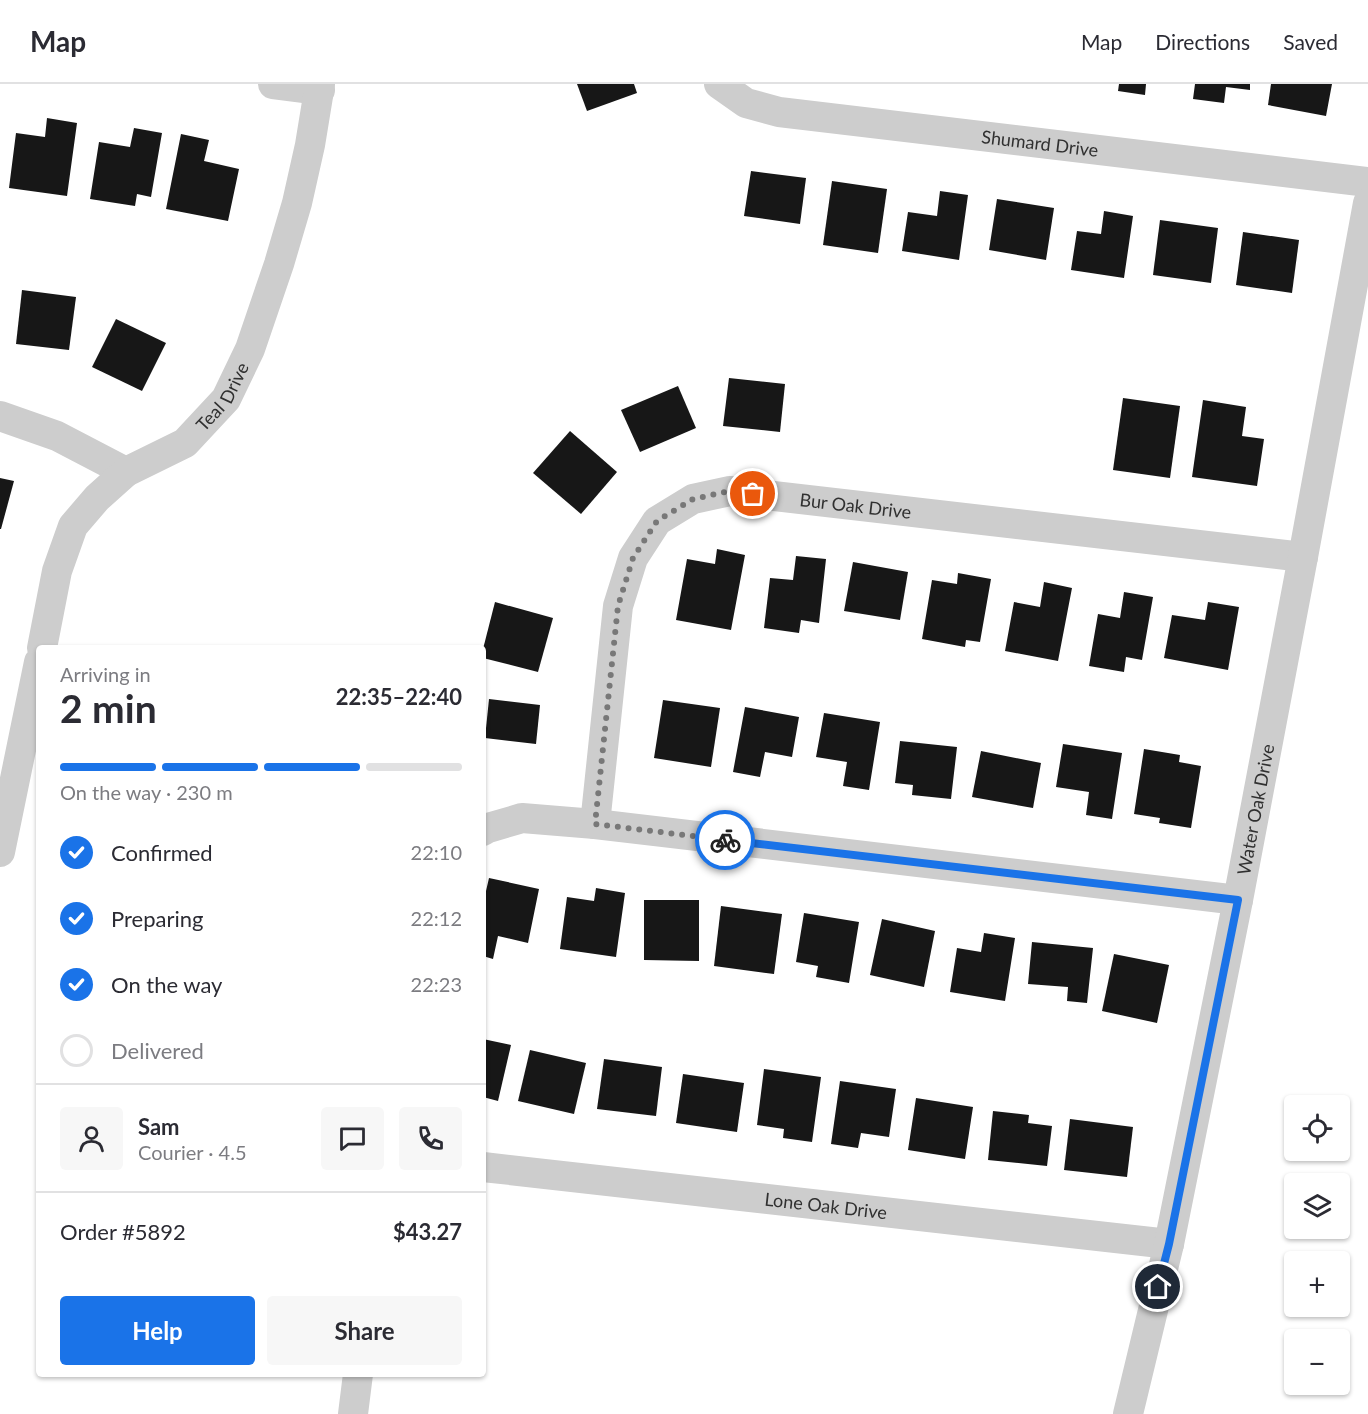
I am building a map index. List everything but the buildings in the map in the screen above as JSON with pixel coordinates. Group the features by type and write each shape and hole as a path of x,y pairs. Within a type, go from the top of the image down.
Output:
{"street":[{"path":"273,84 320,87"},
{"name":"Shumard Drive","path":"718,84 746,103 779,112 1368,182"},
{"name":"Teal Drive","path":"43,645 57,571 73,526 97,498 126,472 185,443 226,399 250,349 291,223 310,145 320,87"},
{"name":"Water Oak Drive","path":"1128,1414 1169,1244 1238,900 1368,202"},
{"path":"0,416 57,436 126,472"},
{"name":"Bur Oak Drive","path":"595,824 618,606 633,558 657,521 693,499 730,491 1303,557"},
{"path":"0,852 11,747 36,671"},
{"path":"486,829 522,818 595,824 1238,900"},
{"name":"Lone Oak Drive","path":"486,1167 1169,1244"},
{"path":"353,1414 358,1377"}],"way so far":[{"path":"725,840 595,824 618,606 633,558 657,521 693,499 730,491 753,494"}],"route":[{"path":"725,840 1238,900 1169,1244 1158,1287"}]}
